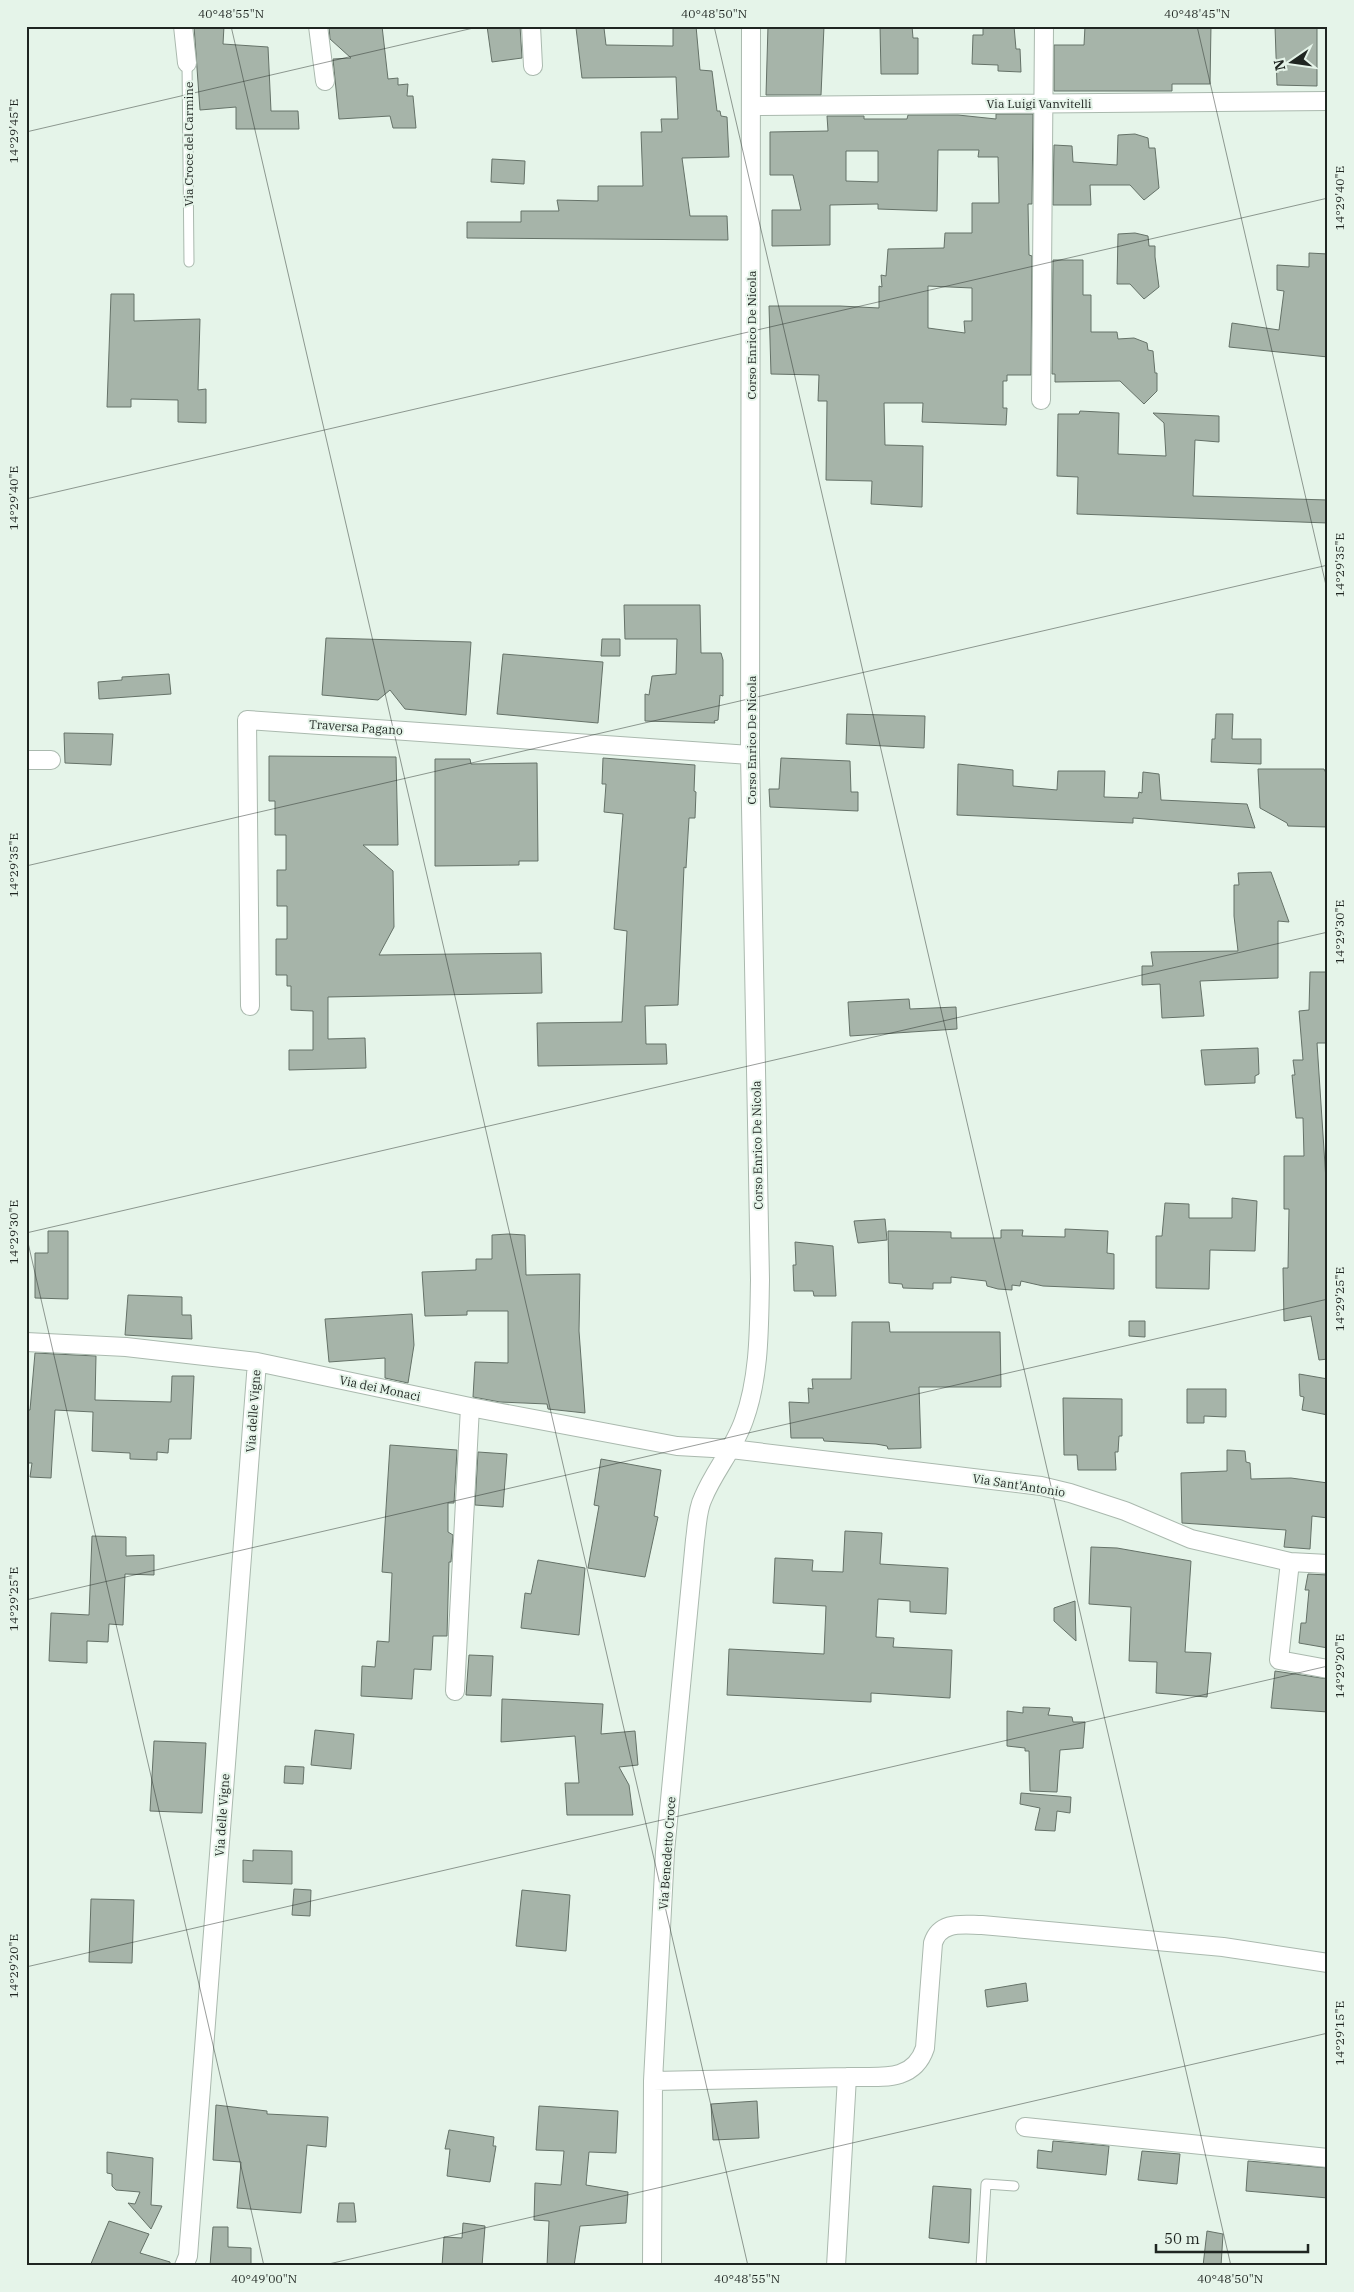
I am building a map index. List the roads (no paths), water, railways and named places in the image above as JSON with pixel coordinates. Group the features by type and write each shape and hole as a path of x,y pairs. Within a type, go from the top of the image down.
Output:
{"street":[{"name":"Via Croce del Carmine","path":"183,26 187,63"},
{"path":"318,26 325,81"},
{"path":"531,26 533,66"},
{"name":"Corso Enrico De Nicola","path":"732,1449 744,1419 754,1377 759,1333 760,1270 750,755 751,26"},
{"path":"1041,400 1044,26"},
{"name":"Via Luigi Vanvitelli","path":"751,106 1328,101"},
{"name":"Traversa Pagano","path":"250,1006 247,720 750,755"},
{"path":"26,760 51,760"},
{"name":"Via dei Monaci","path":"26,1342 126,1348 256,1362 470,1407 677,1446 732,1449"},
{"name":"Via delle Vigne","path":"184,2266 188,2256 256,1362"},
{"path":"455,1691 470,1407"},
{"name":"Via Sant'Antonio","path":"732,1449 1042,1486 1070,1492 1125,1511 1192,1539 1290,1562 1328,1564"},
{"name":"Via Benedetto Croce","path":"652,2266 653,2081 665,1852 695,1540 702,1499 732,1449"},
{"path":"1290,1562 1279,1660 1328,1669"},
{"path":"653,2081 898,2076 911,2070 922,2057 925,2048 934,1943 938,1933 947,1926 982,1925 1204,1945 1328,1963"},
{"path":"836,2266 847,2077"},
{"path":"1025,2127 1328,2158"}],"lane":[{"name":"Via Croce del Carmine","path":"187,63 189,262"},
{"path":"981,2266 986,2184 1014,2186"}]}
